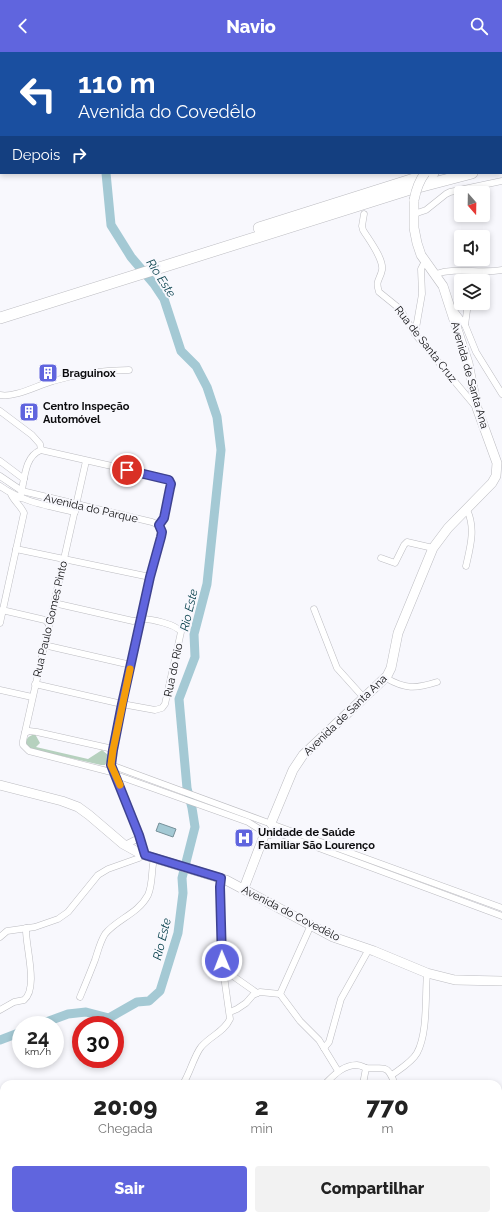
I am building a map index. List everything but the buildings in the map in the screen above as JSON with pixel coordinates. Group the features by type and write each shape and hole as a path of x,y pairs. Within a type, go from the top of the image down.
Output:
{"highway":[{"path":"0,312 64,294 430,174"},
{"path":"173,259 407,190 468,174"},
{"path":"0,318 64,294"}],"street":[{"name":"Avenida de Santa Ana","path":"244,888 293,770 300,759 386,678 391,668 398,633 433,548 448,528 492,483 500,471 477,408 468,363 444,286 421,255 417,243 414,228 414,200 416,191 424,174"},
{"path":"414,214 426,210 450,192 502,181"},
{"name":"Rua de Santa Cruz","path":"364,214 362,226 363,230 382,264 382,271 377,281 378,290 400,308 415,334 477,408"},
{"path":"415,334 422,294 421,269 425,261"},
{"path":"436,274 455,270 481,273 502,270"},
{"path":"449,304 465,325 476,352 502,394"},
{"path":"465,325 467,310"},
{"path":"0,395 11,396 54,381 92,373 114,370 129,370"},
{"path":"0,411 32,435 40,444 41,450"},
{"path":"21,495 31,457 36,452 41,450 169,480 171,484 164,518 159,525 162,532 150,577 122,704 111,765 116,774 146,856 152,867 151,886 148,896 141,905 133,913 106,933 100,944 80,997"},
{"path":"0,461 24,479"},
{"name":"Rua Paulo Gomes Pinto","path":"25,734 32,697 86,461"},
{"name":"Avenida do Parque","path":"0,476 21,495 75,512"},
{"name":"Avenida do Parque","path":"0,486 11,494 76,505 152,522 159,525"},
{"path":"0,623 24,513 11,494"},
{"path":"466,566 472,534 467,510"},
{"path":"381,558 395,563 407,542 433,548"},
{"path":"16,549 65,558 150,577"},
{"path":"54,603 133,621 141,619"},
{"path":"314,609 337,668 364,698"},
{"path":"2,610 45,620 49,624"},
{"name":"Rua do Rio","path":"122,704 155,710 162,708 165,704 180,632 179,629 172,625 141,619"},
{"path":"44,645 131,665"},
{"path":"386,678 398,685 412,687 421,687 437,682"},
{"path":"35,684 122,704"},
{"path":"0,690 32,697"},
{"path":"113,750 29,731 25,734 23,745 29,751 116,774 248,822 502,908"},
{"path":"111,765 198,797 269,828 502,916"},
{"name":"Avenida do Covedêlo","path":"0,785 78,807 125,845 146,856 221,878 244,888 334,937 369,949 427,973 455,980 502,981"},
{"path":"125,845 137,839 139,835"},
{"path":"0,937 7,931 35,927 58,919 68,912 98,875 108,869 146,856"},
{"path":"185,1080 205,1042 220,1032 227,1025 230,1019 222,969 221,878"},
{"path":"280,994 311,925"},
{"path":"0,1010 14,1002 22,1001 27,998 31,988 26,928"},
{"path":"324,1048 329,1042 341,999 369,949"},
{"path":"222,969 257,993"},
{"path":"392,1075 408,1064 417,1054 422,1040 427,973"},
{"path":"230,1012 246,1003 253,995 257,993 280,994 300,1021 319,1040 338,1071"},
{"path":"329,1080 338,1071 359,1065 366,1068 381,1067 390,1072 394,1080"},
{"path":"364,1080 366,1068"}],"green space":[{"path":"35,734 40,743 36,747 88,759 102,750 108,755 107,762 105,765 101,765 31,749 26,741 31,735"}],"water":[{"path":"159,823 176,829 173,837 156,831"}],"waterway":[{"name":"Rio Este","path":"63,1016 86,1012 109,1018 137,1002 149,1001 160,991 178,933 183,893 182,878 195,827 187,788 179,699 195,657 194,634 207,584 221,450 217,417 207,387 196,366 181,351 164,299 154,284 131,257 111,225 106,174"},
{"name":"Rio Este","path":"0,1040 12,1035"}],"slow traffic":[{"path":"120,785 111,765 130,669"}],"place":[{"name":"Braguinox","path":"48,373"},
{"name":"Centro Inspeção Automóvel","path":"29,412"},
{"name":"Unidade de Saúde Familiar São Lourenço","path":"244,838"}],"route":[{"path":"127,470 169,480 171,484 164,518 159,525 162,532 161,537 150,577 122,704 111,765 139,835 145,855 154,859 221,878 220,899 222,961"}]}
